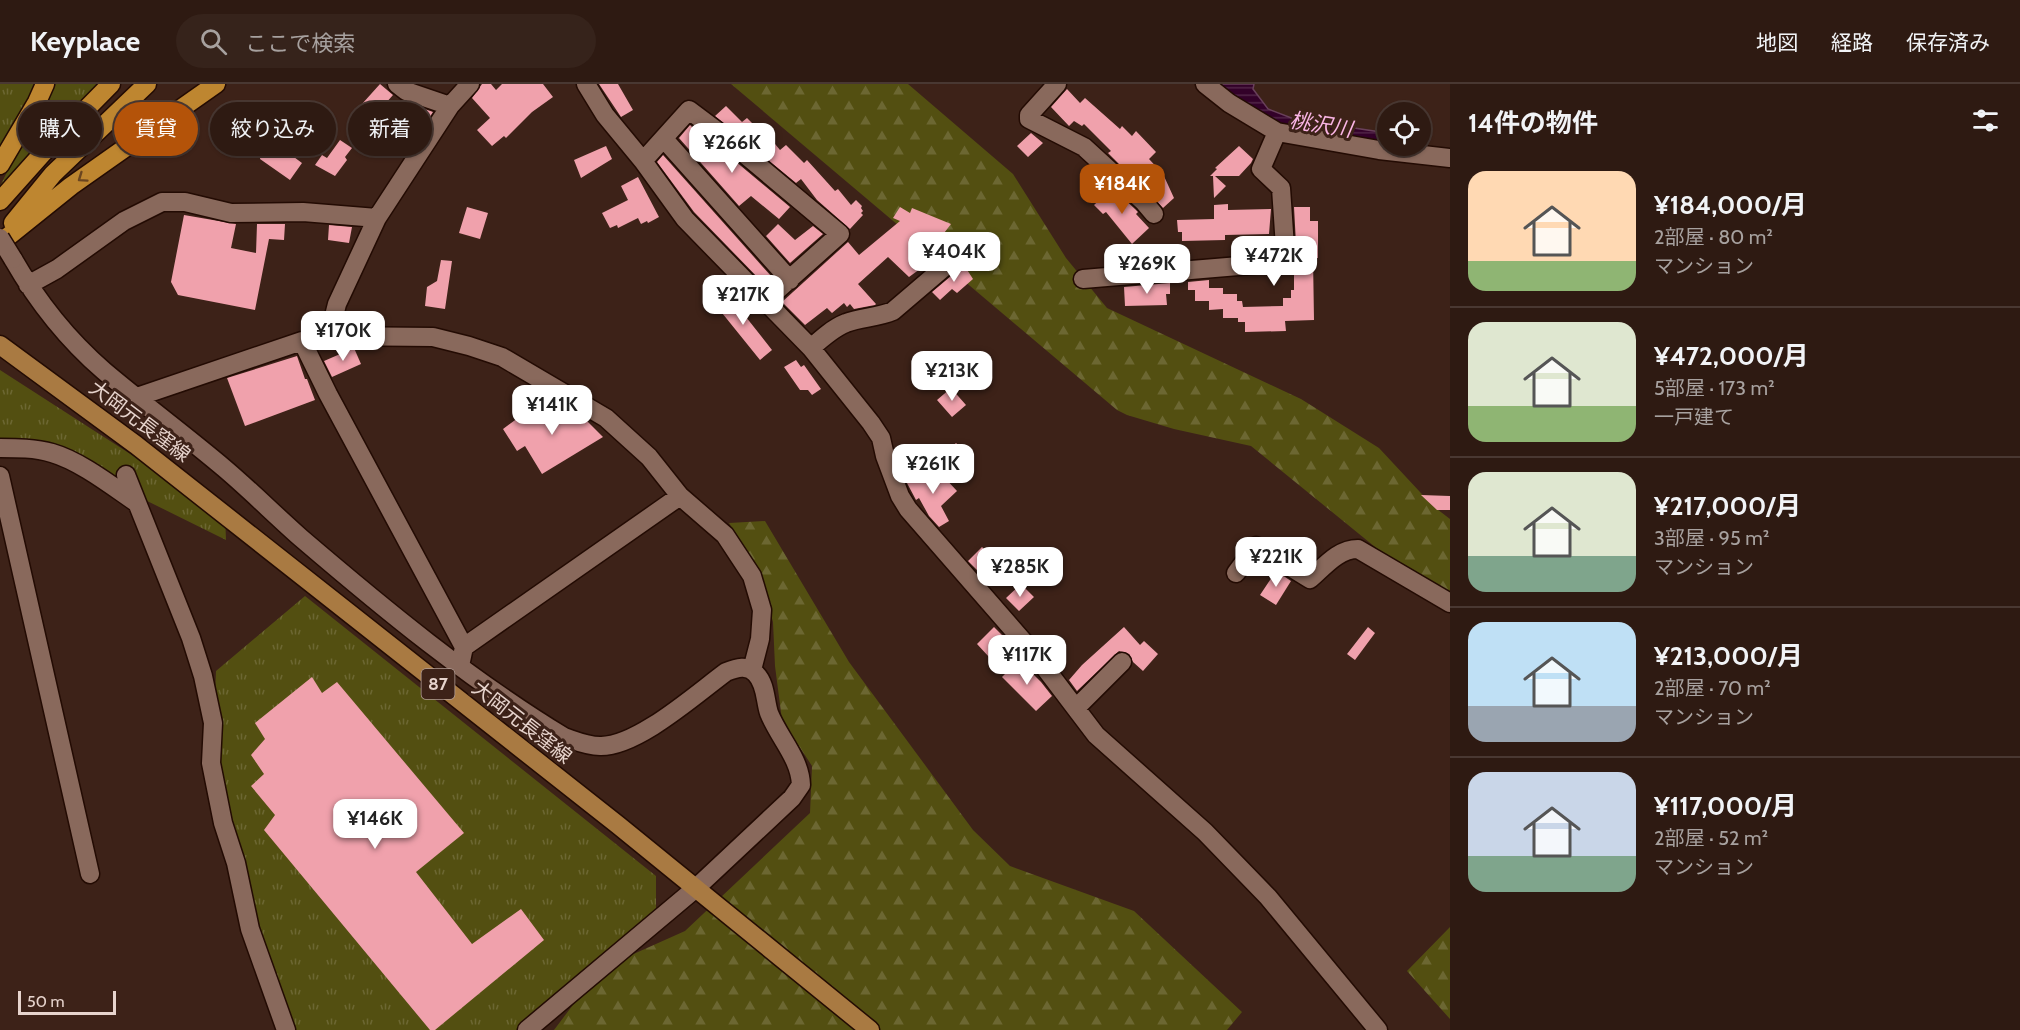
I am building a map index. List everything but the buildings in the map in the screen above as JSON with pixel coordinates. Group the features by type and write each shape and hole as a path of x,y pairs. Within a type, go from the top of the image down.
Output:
{"highway":[{"path":"0,165 45,84"},
{"path":"0,201 42,154 111,84"},
{"path":"0,240 53,174 147,84"},
{"path":"0,240 71,186 216,84"}],"main road":[{"name":"大岡元長窪線","path":"0,345 136,445 696,888 870,1030"}],"street":[{"path":"397,84 406,91 450,106"},
{"path":"329,336 337,304 377,218 450,106 470,84"},
{"path":"586,84 605,115 692,227 811,348 871,423 881,438 885,456 900,496 908,509 1036,656 1077,707 1096,735 1181,809 1268,897 1378,1030"},
{"path":"1057,84 1029,115 1029,120 1084,147 1154,214"},
{"path":"1205,84 1229,103 1277,132 1379,150 1450,158"},
{"path":"643,161 689,110 840,234 765,301"},
{"path":"1083,279 1286,262 1281,188 1261,169 1277,132"},
{"path":"664,139 790,280"},
{"path":"28,285 57,269 124,221 162,202 185,202 231,213 303,212 377,218"},
{"path":"0,240 28,285 52,317 104,370 224,468 300,537 388,611 460,666 564,737 582,744 601,746 619,744 641,734 726,672 737,668 752,670 756,673 762,683 768,711 776,729 798,765 801,785 792,798 696,888 527,1030"},
{"path":"811,348 847,322 880,316 893,311 961,253"},
{"path":"137,397 302,341 329,336 433,337 502,357 606,418 649,457 680,496 725,535 752,576 762,610 760,639 752,670"},
{"path":"302,341 328,394 464,647 460,666"},
{"path":"0,448 53,453 79,465 137,503"},
{"path":"126,475 203,676 213,723 211,763 223,823 236,863 250,929 286,1030"},
{"path":"0,476 90,874"},
{"path":"464,647 680,496"},
{"path":"1236,573 1256,546 1310,579 1337,555 1350,549 1358,549 1450,603"},
{"path":"1077,707 1122,662"}],"green space":[{"path":"0,84 43,84 31,102 18,102 18,122 0,149"},
{"path":"47,84 104,84 86,102 43,101"},
{"path":"731,84 908,84 1013,174 1066,258 1107,308 1301,399 1379,448 1433,506 1450,519 1450,594 1396,564 1251,446 1174,429 1117,410"},
{"path":"18,150 18,156 31,156 0,186"},
{"path":"0,370 225,515 226,540 133,494 48,446 0,448"},
{"path":"765,521 849,662 973,830 1010,866 1134,911 1242,1012 1227,1030 554,1030 600,969 685,931 810,813 812,766 782,720 775,666 773,622 759,573 729,523"},
{"path":"305,596 656,876 656,911 524,1030 286,1030 247,880 212,769 216,671"},
{"path":"1450,927 1450,1019 1407,971"}],"water":[{"name":"桃沢川","path":"1216,84 1254,84 1253,89 1268,109 1294,119 1377,131 1377,140 1275,125"}]}
